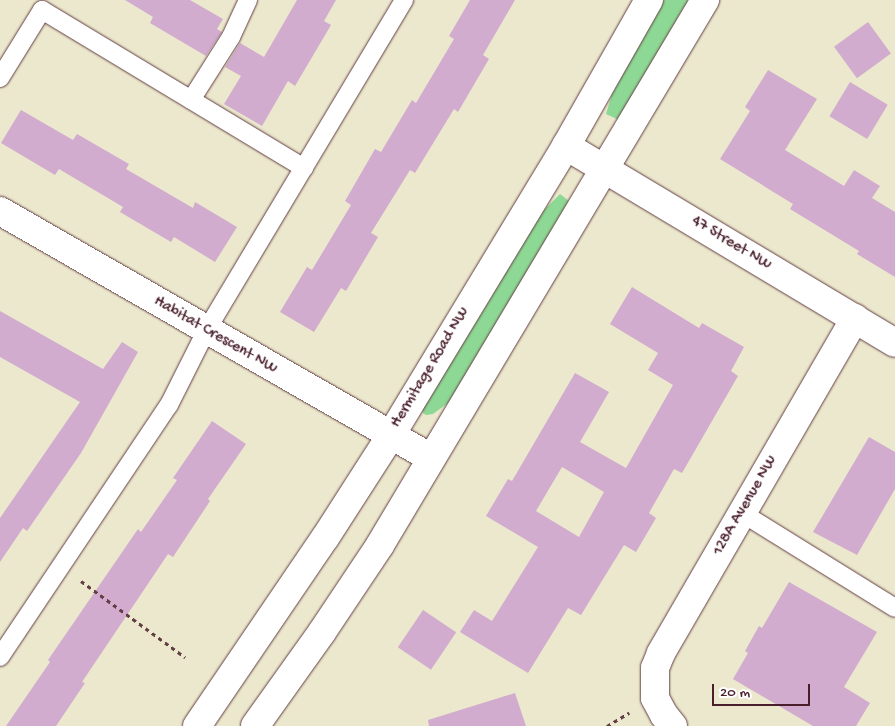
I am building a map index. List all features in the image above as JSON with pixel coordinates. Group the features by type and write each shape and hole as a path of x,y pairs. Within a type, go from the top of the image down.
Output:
{"street":[{"name":"Hermitage Road NW","path":"197,726 320,546 391,435 566,146 649,0"},
{"path":"255,726 322,632 380,545 705,0"},
{"name":"47 Street NW","path":"566,146 895,343"},
{"name":"Habitat Crescent NW","path":"0,212 431,458"},
{"name":"128A Avenue NW","path":"673,726 664,715 655,698 655,668 854,318"}],"lane":[{"path":"191,100 231,37 248,0"},
{"path":"0,657 169,405 206,331 404,0"},
{"path":"0,78 42,10 304,168"},
{"path":"742,513 895,608"}],"path":[{"path":"61,566 185,657"}],"green space":[{"path":"664,0 688,0 619,120 606,114 614,87"},
{"path":"560,194 569,201 457,390 448,403 433,414 426,415 423,413 423,408 542,212"}],"building":[{"path":"125,0 190,0 223,19 217,29 222,32 206,56 150,23 153,17"},
{"path":"297,0 336,0 324,21 331,25 295,86 288,81 262,126 224,104 241,76 225,67 240,43 264,57"},
{"path":"470,0 515,0 483,55 489,59 458,112 454,109 415,173 410,170 371,233 378,237 346,291 341,288 314,332 280,312 307,267 312,270 351,205 345,201 375,149 381,152 412,100 416,103 454,39 449,36"},
{"path":"868,22 891,54 857,78 834,47"},
{"path":"768,70 817,99 785,150 844,186 854,170 880,186 872,198 895,212 895,277 857,254 859,251 790,209 793,204 720,159 750,111 745,107"},
{"path":"850,82 888,105 867,139 829,116"},
{"path":"21,110 73,140 77,134 129,164 126,169 193,208 195,202 237,227 215,262 174,237 171,242 120,212 123,207 59,169 55,175 1,143"},
{"path":"632,287 699,328 702,323 744,347 731,371 738,376 682,473 674,469 649,513 656,518 636,552 624,545 581,615 568,608 528,673 460,632 474,610 492,621 538,547 486,516 508,479 512,481 575,373 609,392 580,442 626,468 673,385 648,370 658,353 610,324","holes":["562,467 604,492 579,537 536,511"]},
{"path":"0,311 103,369 122,342 138,352 81,453 27,531 23,528 0,562 0,518 80,402 0,357"},
{"path":"212,421 246,444 208,499 210,501 173,557 168,554 82,682 85,683 56,726 6,726 50,662 48,660 138,529 141,532 177,480 173,478"},
{"path":"869,437 895,452 895,489 857,555 813,532"},
{"path":"789,582 877,632 844,687 870,703 856,726 813,726 733,679 748,653 745,651 759,626 762,628"},
{"path":"423,610 456,632 431,670 398,647"},
{"path":"515,693 526,726 429,726 428,720"}]}
